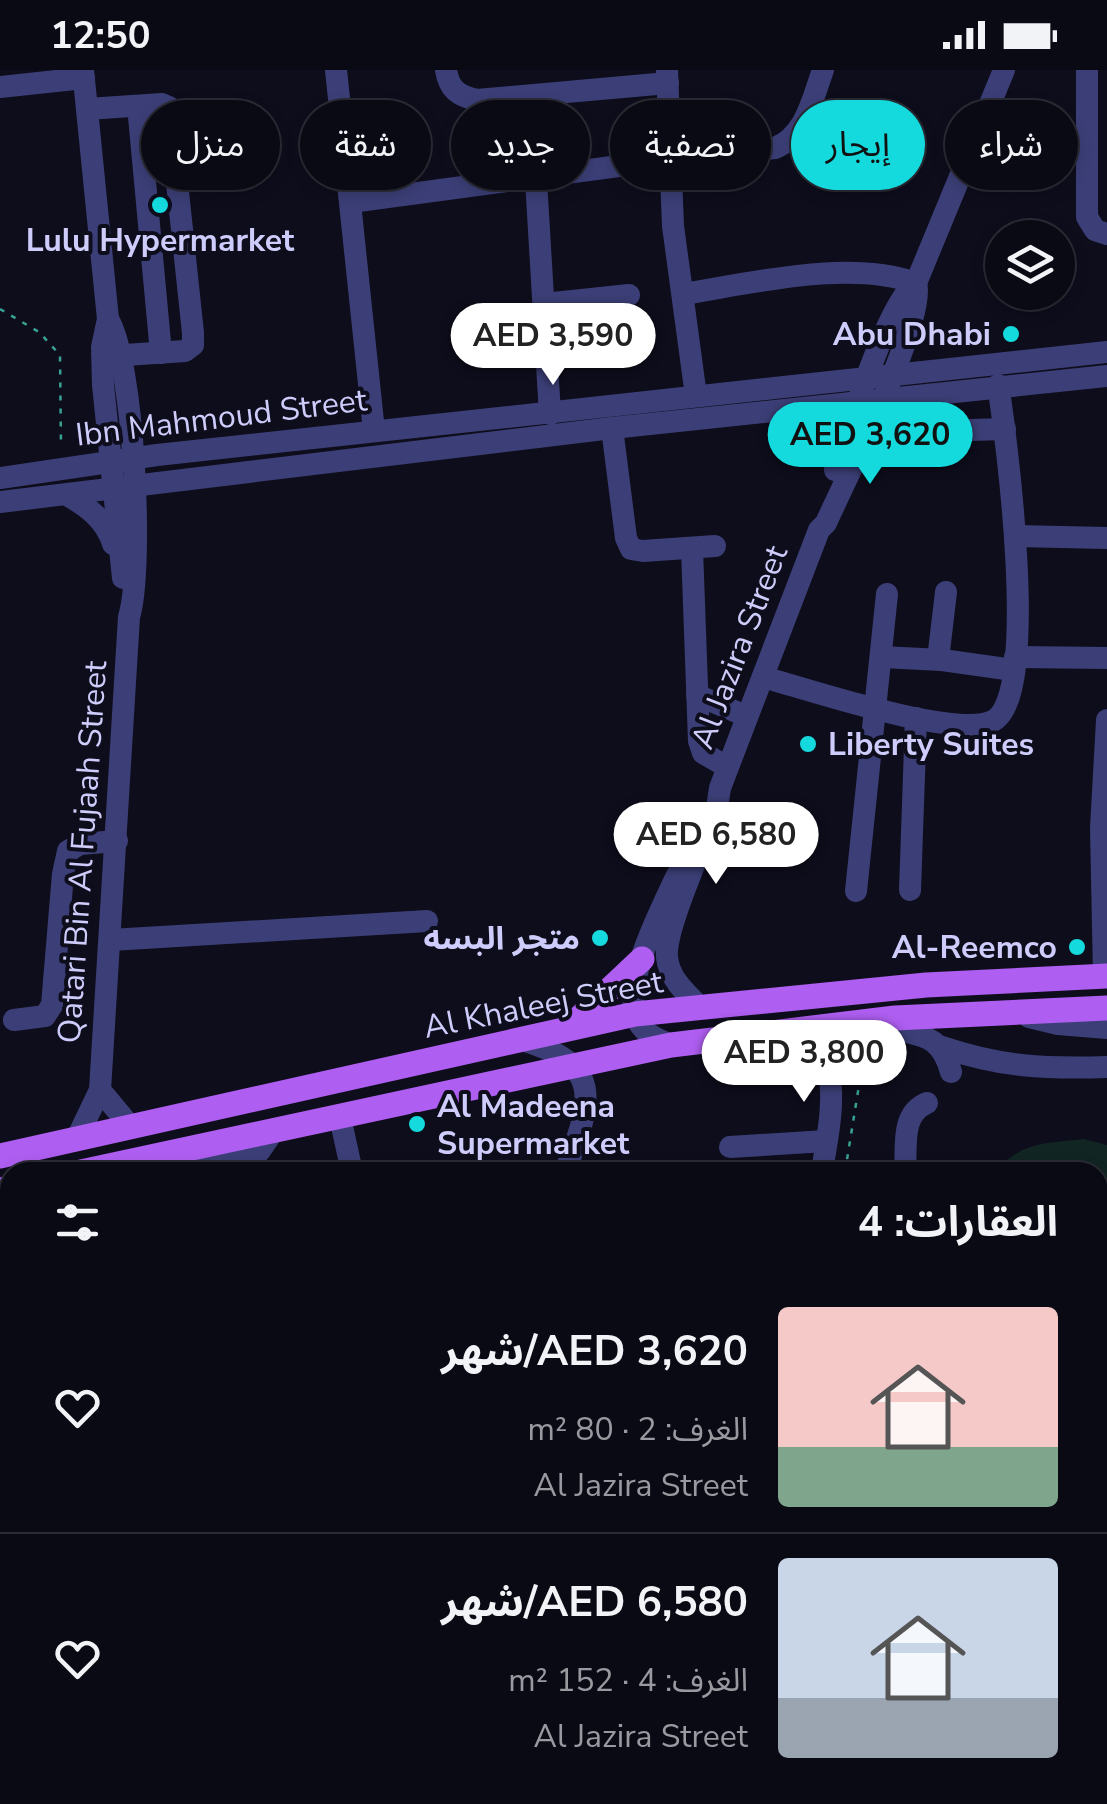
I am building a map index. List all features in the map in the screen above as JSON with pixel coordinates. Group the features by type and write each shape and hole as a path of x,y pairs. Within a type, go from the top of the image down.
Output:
{"main road":[{"path":"570,1027 642,959"},
{"name":"Al Khaleej Street","path":"0,1156 634,1014 926,985 1106,976"},
{"name":"Al Khaleej Street","path":"145,1162 274,1130 671,1046 874,1020 1107,1008"}],"street":[{"path":"336,70 374,431"},
{"path":"446,70 451,88 467,98 531,97 667,76"},
{"path":"771,148 798,133 823,70"},
{"name":"Al Jazira Street","path":"701,1008 674,980 666,958 667,945 746,716 819,530 817,522 880,375 917,304 916,283 1004,70"},
{"path":"1087,70 1087,217 1096,230 1107,234"},
{"path":"0,87 83,74"},
{"name":"Qatari Bin Al Fujaah Street","path":"77,1138 100,1090 129,617 135,590 83,74"},
{"path":"87,109 162,104 169,107 193,333 190,349 112,356"},
{"path":"138,106 162,353"},
{"path":"351,202 451,188"},
{"path":"537,190 550,414"},
{"path":"672,190 673,226 696,396"},
{"path":"683,294 846,272 874,272 916,283"},
{"path":"544,304 629,294"},
{"name":"Ibn Mahmoud Street","path":"0,478 122,459 1107,352"},
{"name":"Ibn Mahmoud Street","path":"0,502 612,428 1107,376"},
{"path":"763,677 916,718 989,723 1000,716 1006,706 1014,657 1016,536 998,385"},
{"name":"Al Jazira Street","path":"819,530 824,528 862,440 871,399"},
{"path":"612,428 628,546 643,551 704,548 698,695 700,748 724,777"},
{"path":"862,440 1006,429"},
{"name":"Qatari Bin Al Fujaah Street","path":"124,487 123,581 129,617"},
{"path":"66,495 84,504 104,523 112,537 123,581"},
{"path":"1016,536 1107,538"},
{"path":"942,660 939,651 946,592"},
{"path":"856,891 887,594"},
{"path":"882,658 1107,658"},
{"path":"698,695 746,716"},
{"path":"910,890 916,718"},
{"path":"1106,734 1106,976"},
{"name":"Al Jazira Street","path":"634,1014 642,959 708,804 724,777"},
{"path":"14,1020 45,1016 52,1005 62,874 68,851 80,844 116,841"},
{"path":"111,940 428,920"},
{"name":"Al Khaleej Street","path":"1011,1012 1058,1024 1107,1028"},
{"path":"634,1014 645,1032 671,1046"},
{"path":"874,1020 896,1031 931,1038 942,1048 982,1061 1024,1068 1107,1067"},
{"path":"730,1147 825,1154 832,1092 830,1072 817,1043 802,1028"},
{"path":"517,1039 555,1052 581,1076 587,1101 569,1162"},
{"path":"942,1048 952,1072"},
{"name":"Qatari Bin Al Fujaah Street","path":"100,1090 130,1126"},
{"path":"906,1162 908,1121 915,1109 927,1103"},
{"path":"340,1116 350,1162"},
{"path":"215,1162 259,1152 274,1130"}],"path":[{"path":"0,310 39,332 60,355 60,469"},
{"path":"846,1162 861,1073 894,1043"}],"green space":[{"path":"1084,1139 1107,1145 1107,1162 1004,1162 1024,1149"}],"place":[{"name":"Lulu Hypermarket","path":"160,205"},
{"name":"Abu Dhabi","path":"1011,334"},
{"name":"Liberty Suites","path":"808,744"},
{"name":"متجر البسه","path":"600,938"},
{"name":"Al-Reemco","path":"1077,947"},
{"name":"Al Madeena Supermarket","path":"417,1124"}]}
